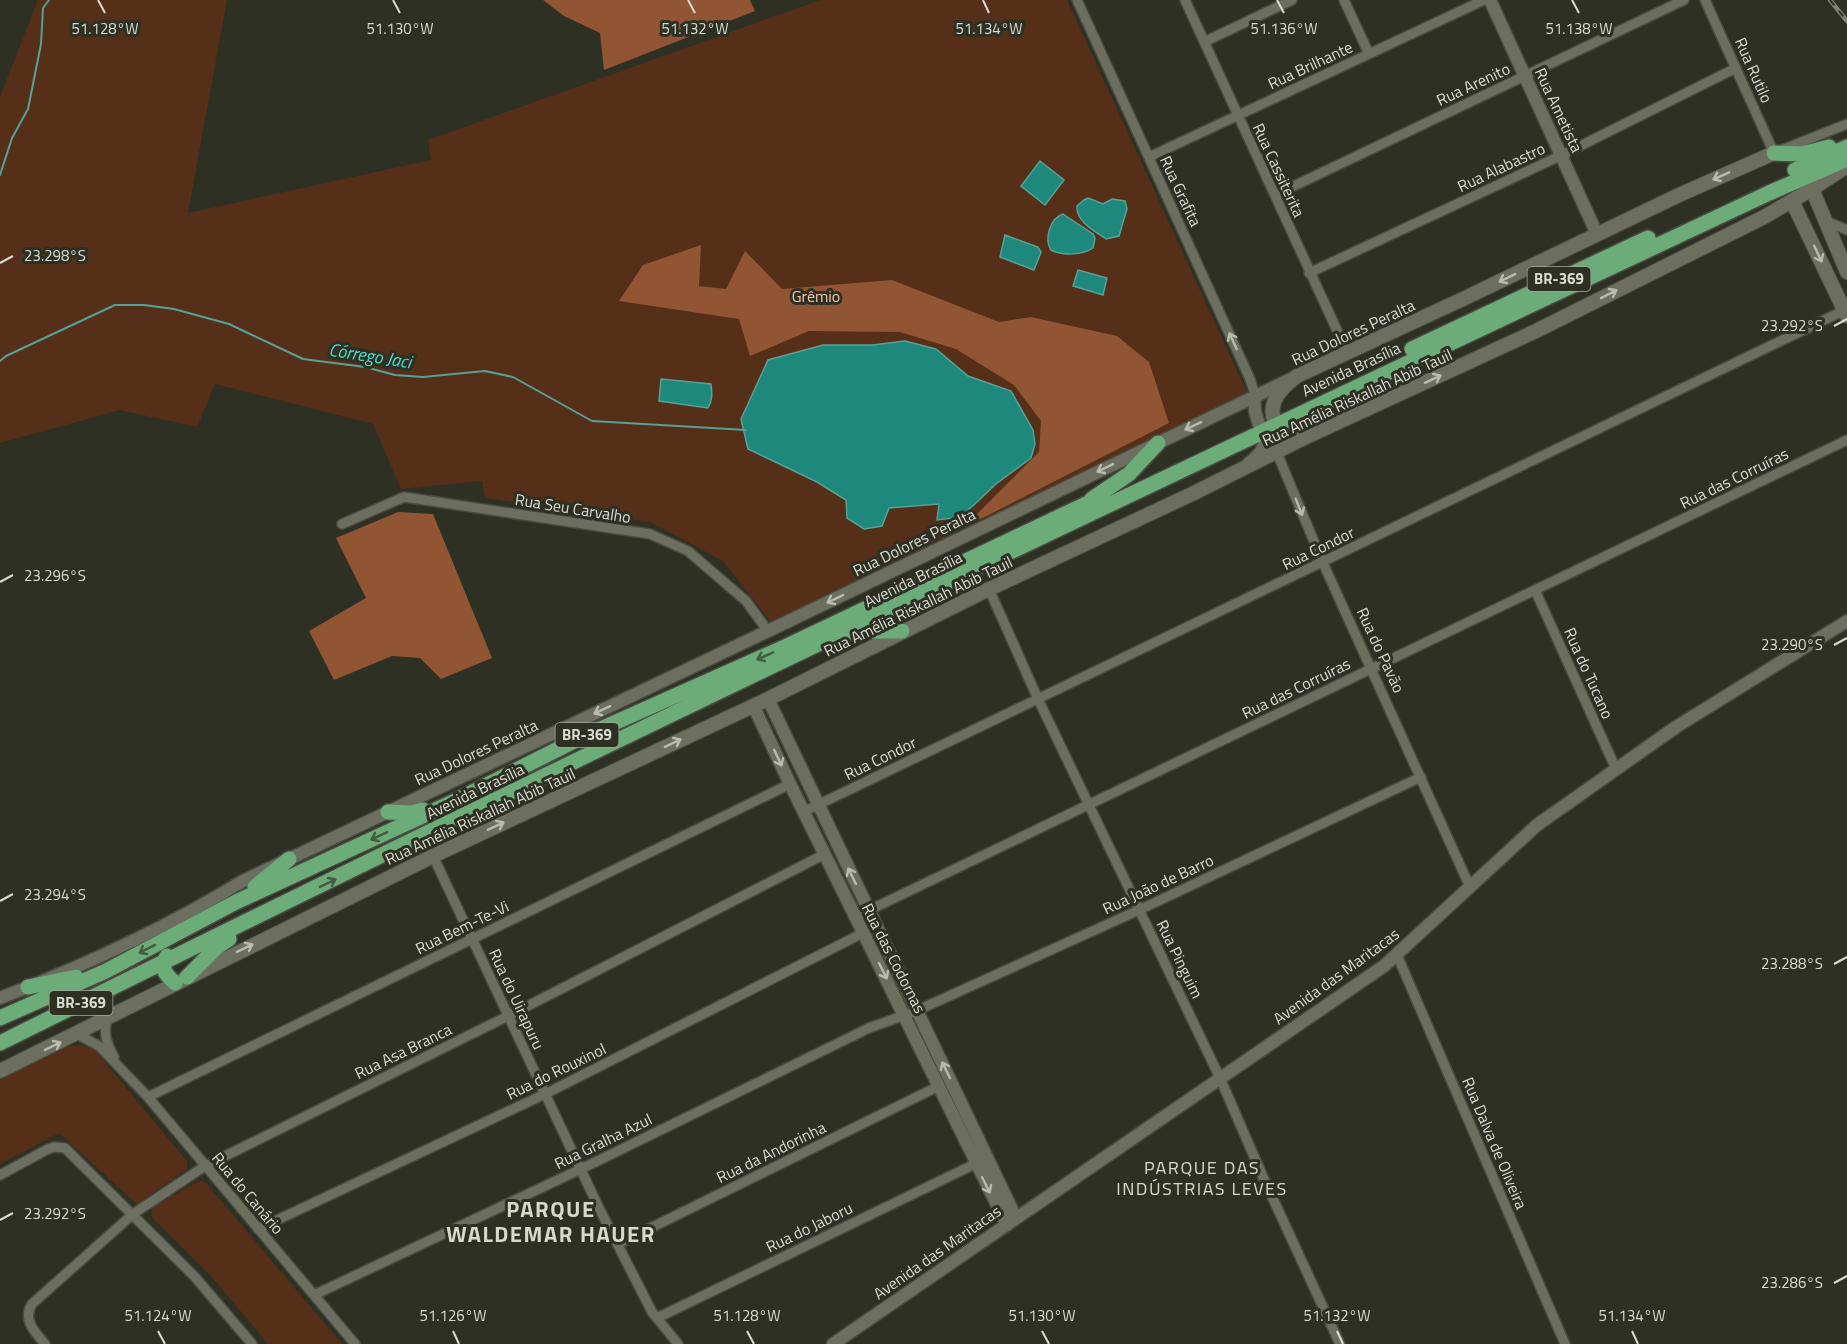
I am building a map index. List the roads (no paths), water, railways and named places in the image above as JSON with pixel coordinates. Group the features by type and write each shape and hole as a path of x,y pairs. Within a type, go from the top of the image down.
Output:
{"highway":[{"path":"1774,153 1802,154 1847,145"},
{"name":"Avenida Brasília","path":"0,1043 81,1003 173,975 293,900 1268,423 1520,297 1847,145"},
{"name":"Avenida Brasília","path":"0,1018 105,971 236,902 454,801 578,739 787,646 1078,508 1847,159"},
{"path":"1078,508 1128,474 1158,443"},
{"path":"805,650 868,631 902,631"},
{"path":"388,812 417,813 454,801"},
{"path":"236,902 290,859"},
{"path":"212,916 168,953 173,975 293,900"},
{"path":"28,987 105,971"}],"main road":[{"name":"Rua Dolores Peralta","path":"1297,376 1774,153"},
{"name":"Rua Amélia Riskallah Abib Tauil","path":"0,1071 106,1020 173,975 768,699 902,631 1277,453 1304,438 1536,331 1792,201 1847,166"},
{"path":"1812,189 1847,272"},
{"path":"1792,201 1846,312"},
{"path":"1297,376 1282,387 1274,398 1268,423 1285,436 1304,438"}],"street":[{"name":"Rua Grafita","path":"1077,0 1250,379 1255,395"},
{"name":"Rua Cassiterita","path":"1185,0 1347,352"},
{"path":"1204,42 1292,0"},
{"path":"1344,0 1369,54"},
{"name":"Rua Brilhante","path":"1149,157 1484,0"},
{"name":"Rua Ametista","path":"1490,0 1598,234"},
{"name":"Rua Arenito","path":"1275,195 1683,0"},
{"name":"Rua Rutilo","path":"1705,0 1774,153"},
{"name":"Rua Alabastro","path":"1310,273 1562,155 1736,68"},
{"name":"Rua Dolores Peralta","path":"1774,153 1847,124"},
{"path":"1826,221 1847,230"},
{"name":"Rua Condor","path":"803,812 1846,312"},
{"name":"Rua Dolores Peralta","path":"0,998 154,932 193,912 243,881 1297,376"},
{"path":"1239,471 1261,452 1265,438 1268,423 1255,395"},
{"path":"1228,410 1246,409 1268,423"},
{"name":"Rua do Pavão","path":"1268,423 1277,453 1323,562 1470,887"},
{"name":"Rua das Corruíras","path":"855,917 1847,440"},
{"name":"Rua Seu Carvalho","path":"342,524 404,498 650,534 688,551 746,601 768,631"},
{"name":"Rua Pinguim","path":"989,589 1038,699 1220,1078 1263,1178 1340,1344"},
{"name":"Rua do Tucano","path":"1535,590 1616,769"},
{"name":"Avenida das Maritacas","path":"833,1344 1397,955 1537,825 1676,727 1847,621"},
{"name":"Rua das Codornas","path":"768,699 884,941 949,1110 975,1164 1011,1222"},
{"name":"Rua das Codornas","path":"753,705 863,933 963,1104 1011,1222"},
{"name":"Rua João de Barro","path":"910,1013 1139,910 1421,777"},
{"name":"Rua Bem-Te-Vi","path":"148,1097 790,784"},
{"name":"Rua Asa Branca","path":"45,1344 27,1318 29,1309 36,1299 133,1214 206,1166 508,1016 825,854"},
{"name":"Rua do Uirapuru","path":"433,856 581,1169 652,1312 678,1344"},
{"name":"Rua do Rouxinol","path":"258,1229 545,1094 863,933"},
{"path":"872,948 884,941"},
{"name":"Rua Dalva de Oliveira","path":"1397,955 1565,1344"},
{"name":"Rua Gralha Azul","path":"314,1296 869,1028 910,1013"},
{"path":"106,1020 105,1038 116,1062"},
{"path":"77,1034 99,1046 116,1062"},
{"name":"Rua do Canário","path":"116,1062 355,1344"},
{"name":"Rua da Andorinha","path":"618,1244 939,1086"},
{"path":"949,1110 963,1104"},
{"path":"0,1175 48,1149 61,1147 69,1151 195,1277 252,1344"},
{"name":"Rua do Jaboru","path":"657,1318 975,1164"}],"water":[{"path":"1040,161 1064,180 1045,205 1021,186"},
{"path":"1088,198 1103,204 1112,199 1125,201 1127,209 1119,236 1106,239 1083,221 1077,206"},
{"path":"1063,214 1093,234 1095,238 1093,248 1072,254 1051,250 1048,240 1050,229 1058,216"},
{"path":"1005,235 1038,247 1041,252 1034,270 1000,257"},
{"path":"1078,270 1107,278 1103,295 1073,286"},
{"path":"905,341 936,349 968,376 1011,391 1033,430 1035,444 1031,458 996,484 961,517 937,520 939,504 889,508 882,526 864,529 847,518 846,500 817,482 748,449 741,419 768,360 823,345 872,345"},
{"path":"661,379 711,384 712,393 708,408 659,401"}],"waterway":[{"path":"0,175 12,138 28,109 41,44 43,8 49,0"},
{"name":"Córrego Jaci","path":"0,361 6,356 115,305 144,305 174,309 229,324 303,359 365,367 395,375 423,377 485,371 513,377 592,421 746,430"}],"railway":[{"path":"1830,0 1847,21"}],"district":[{"name":"PARQUE DAS INDÚSTRIAS LEVES","path":"1202,1178"},
{"name":"PARQUE WALDEMAR HAUER","path":"551,1222"}],"park label":[{"name":"Grêmio","path":"816,296"}]}
